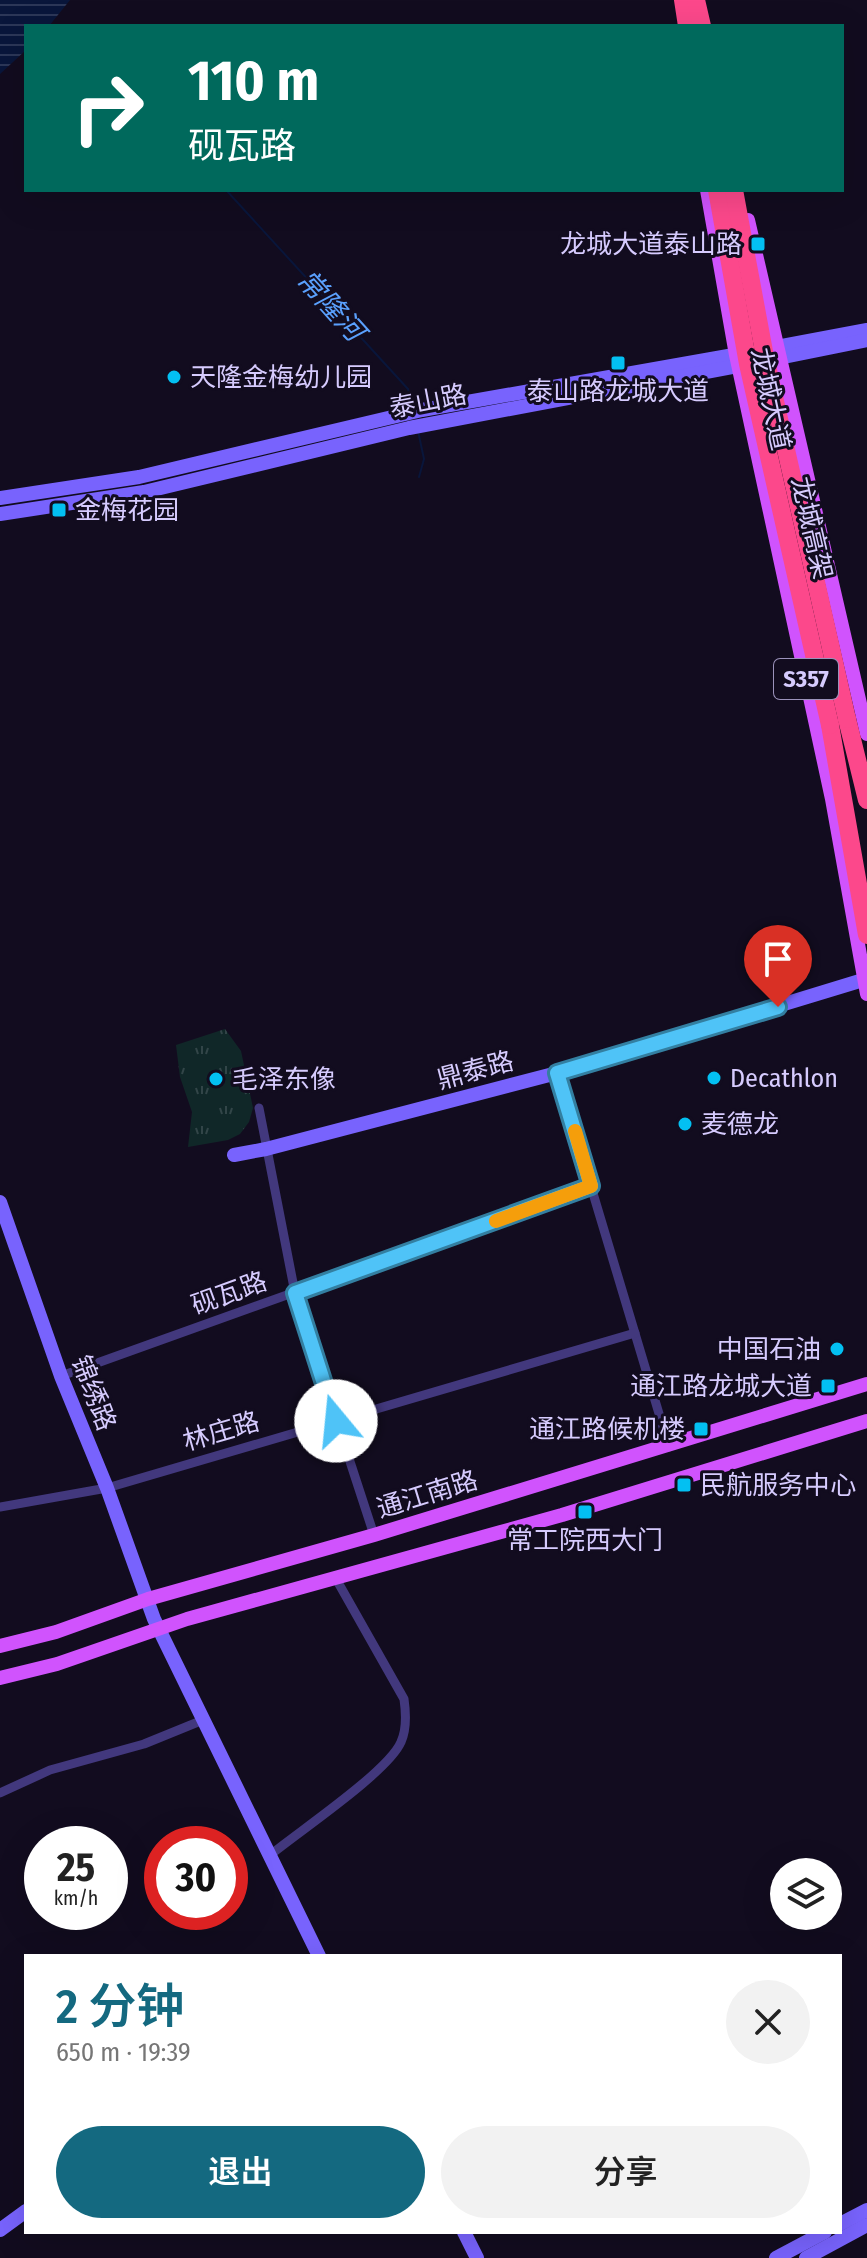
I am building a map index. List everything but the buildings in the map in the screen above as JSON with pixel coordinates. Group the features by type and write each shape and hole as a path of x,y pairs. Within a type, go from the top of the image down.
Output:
{"highway":[{"path":"683,0 687,24"},
{"path":"699,0 705,24"},
{"name":"龙城高架","path":"717,192 748,364 851,718 867,876"},
{"name":"龙城高架","path":"734,192 765,357 851,718 867,800"},
{"path":"851,718 867,786"},
{"path":"851,718 867,935"}],"main road":[{"path":"674,0 679,24"},
{"name":"龙城大道","path":"707,192 737,360 832,799 865,987"},
{"name":"龙城大道","path":"742,192 851,718 867,734"},
{"name":"通江南路","path":"0,1646 56,1632 148,1599 669,1447 862,1385"},
{"name":"通江南路","path":"0,1678 57,1664 161,1627 562,1515 867,1421"}],"street":[{"name":"泰山路","path":"777,353 867,330"},
{"name":"泰山路","path":"0,498 139,477 415,419 777,353 867,340"},
{"name":"泰山路","path":"0,514 144,492 415,419"},
{"name":"鼎泰路","path":"234,1155 557,1073 865,987"},
{"path":"557,1073 669,1447"},
{"path":"259,1108 295,1293 374,1535"},
{"name":"砚瓦路","path":"61,1376 591,1186"},
{"name":"锦绣路","path":"0,1202 61,1376 148,1599 203,1720 272,1854 329,1954"},
{"name":"林庄路","path":"0,1507 107,1488 635,1333"},
{"path":"272,1854 384,1765 402,1742 407,1715 404,1699 335,1577"},
{"name":"锦绣路","path":"161,1627 318,1954"},
{"path":"0,1793 50,1770 144,1744 203,1720"},
{"path":"842,2223 867,2210"},
{"path":"0,2230 24,2212"},
{"path":"806,2258 867,2225"},
{"path":"455,2234 467,2258"},
{"path":"465,2234 477,2258"},
{"path":"776,2258 821,2234"}],"green space":[{"path":"225,1029 241,1051 253,1108 249,1122 240,1134 228,1140 188,1147 192,1112 180,1077 176,1045"}],"water":[{"path":"0,0 70,0 51,24 24,24 24,52 0,74"}],"waterway":[{"name":"常隆河","path":"228,192 408,389 412,406"},
{"name":"常隆河","path":"418,431 424,459 419,477"}],"slow traffic":[{"path":"496,1221 591,1186 575,1131"}],"place":[{"name":"龙城大道泰山路","path":"758,244"},
{"name":"泰山路龙城大道","path":"618,363"},
{"name":"天隆金梅幼儿园","path":"174,377"},
{"name":"金梅花园","path":"59,510"},
{"name":"Decathlon","path":"714,1078"},
{"name":"毛泽东像","path":"216,1079"},
{"name":"麦德龙","path":"685,1124"},
{"name":"中国石油","path":"837,1349"},
{"name":"通江路龙城大道","path":"828,1386"},
{"name":"通江路候机楼","path":"701,1429"},
{"name":"民航服务中心","path":"684,1485"},
{"name":"常工院西大门","path":"585,1512"}],"route":[{"path":"336,1421 295,1293 591,1186 557,1073 778,1007"}]}
